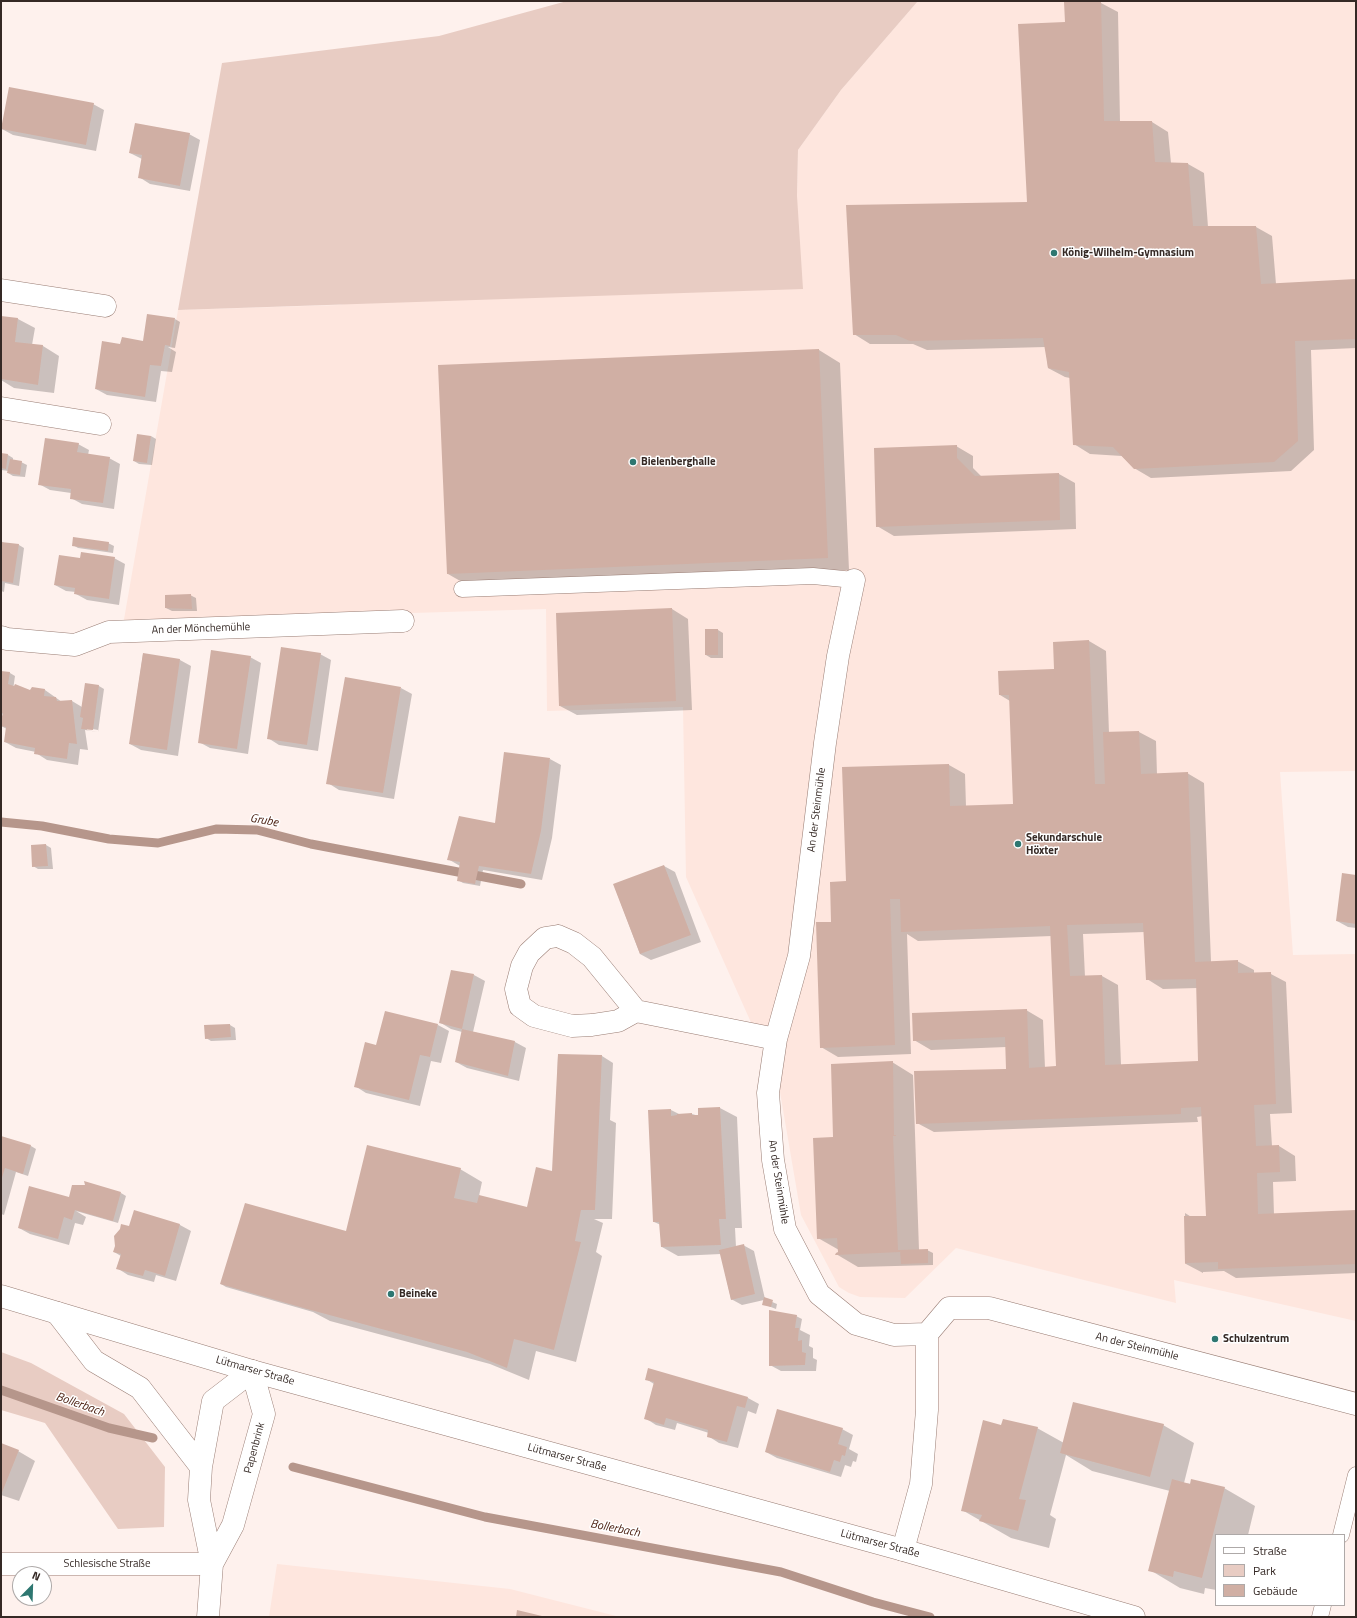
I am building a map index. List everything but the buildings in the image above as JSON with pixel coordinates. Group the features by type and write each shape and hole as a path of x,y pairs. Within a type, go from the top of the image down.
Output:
{"street":[{"path":"1,290 105,306"},
{"path":"1,408 100,424"},
{"name":"An der Steinmühle","path":"854,580 838,656 825,743 798,956 776,1039 768,1093 773,1160 785,1229 819,1294 856,1324 894,1335 927,1334 949,1308 989,1308 1356,1404"},
{"name":"An der Mönchemühle","path":"1,637 7,639 75,645 109,632 403,621"},
{"path":"636,1011 618,1021 572,1026 534,1016 520,1006 516,989 522,966 530,953 545,938 558,936 574,943 592,958 636,1011 776,1039"},
{"name":"Lütmarser Straße","path":"1,1296 252,1370 902,1550 1134,1617"},
{"path":"57,1313 94,1361 140,1388 201,1467"},
{"path":"902,1550 921,1484 927,1410 927,1334"},
{"name":"Papenbrink","path":"208,1617 212,1564 199,1500 201,1467 213,1401 252,1370 264,1414 233,1524 212,1564"},
{"name":"Schlesische Straße","path":"1,1564 212,1564"}],"lane":[{"path":"462,589 814,576 854,580"},
{"path":"1341,1534 1356,1475"},
{"path":"1320,1617 1323,1606"}],"shaded area":[{"name":"Schulzentrum","path":"918,1 1356,1 1356,771 1280,772 1293,955 1356,954 1356,1321 1174,1280 1176,1303 956,1248 905,1298 860,1297 849,1293 839,1287 801,1215 780,1092 770,1065 686,877 683,707 547,711 546,609 211,619 123,625 178,310 339,305 797,196 798,150 841,90"},
{"path":"277,1564 510,1589 620,1617 269,1617"}],"green space":[{"path":"567,1 918,1 841,90 798,150 797,196 803,289 178,310 222,63 439,36"},
{"path":"1,1352 31,1363 124,1414 165,1467 164,1527 118,1529 45,1423 1,1410"}],"waterway":[{"name":"Grube","path":"1,822 42,826 109,839 158,843 216,829 257,830 311,844 521,884"},
{"name":"Bollerbach","path":"1,1390 109,1428 153,1438"},
{"name":"Bollerbach","path":"293,1467 485,1517 781,1572 873,1602 930,1617"}],"place":[{"name":"König-Wilhelm-Gymnasium","path":"1054,253"},
{"name":"Bielenberghalle","path":"633,462"},
{"name":"Sekundarschule Höxter","path":"1018,844"},
{"name":"Beineke","path":"391,1294"},
{"name":"Schulzentrum","path":"1215,1339"}]}
